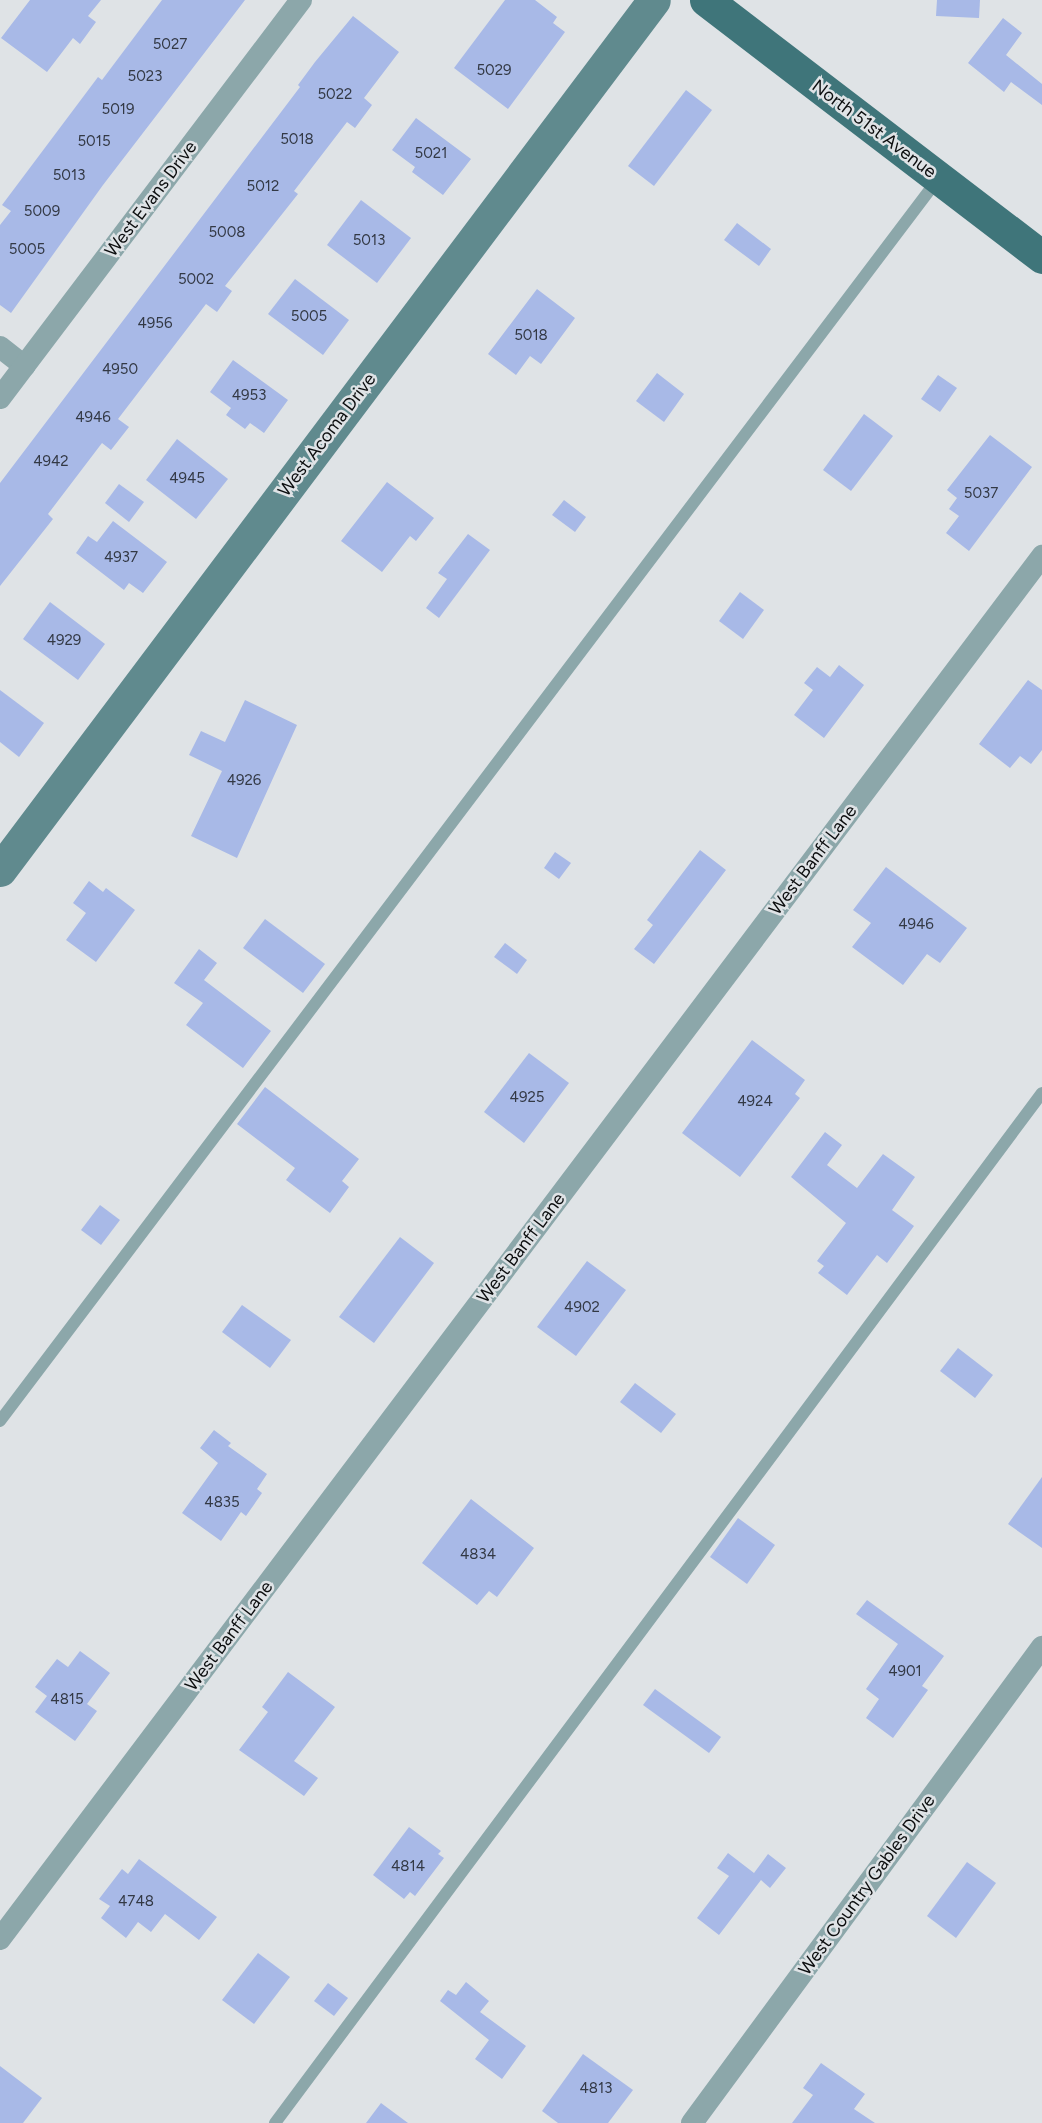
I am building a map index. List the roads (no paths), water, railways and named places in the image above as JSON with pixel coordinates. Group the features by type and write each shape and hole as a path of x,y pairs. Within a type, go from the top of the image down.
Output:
{"main road":[{"name":"North 51st Avenue","path":"706,0 1042,257"}],"street":[{"name":"West Evans Drive","path":"0,398 301,0"},
{"name":"West Acoma Drive","path":"0,870 654,0"},
{"path":"0,348 24,366"},
{"name":"West Banff Lane","path":"0,1939 1042,556"},
{"name":"West Country Gables Drive","path":"692,2123 1042,1647"}],"lane":[{"path":"0,1421 939,178"},
{"path":"275,2123 1042,1093"}]}
